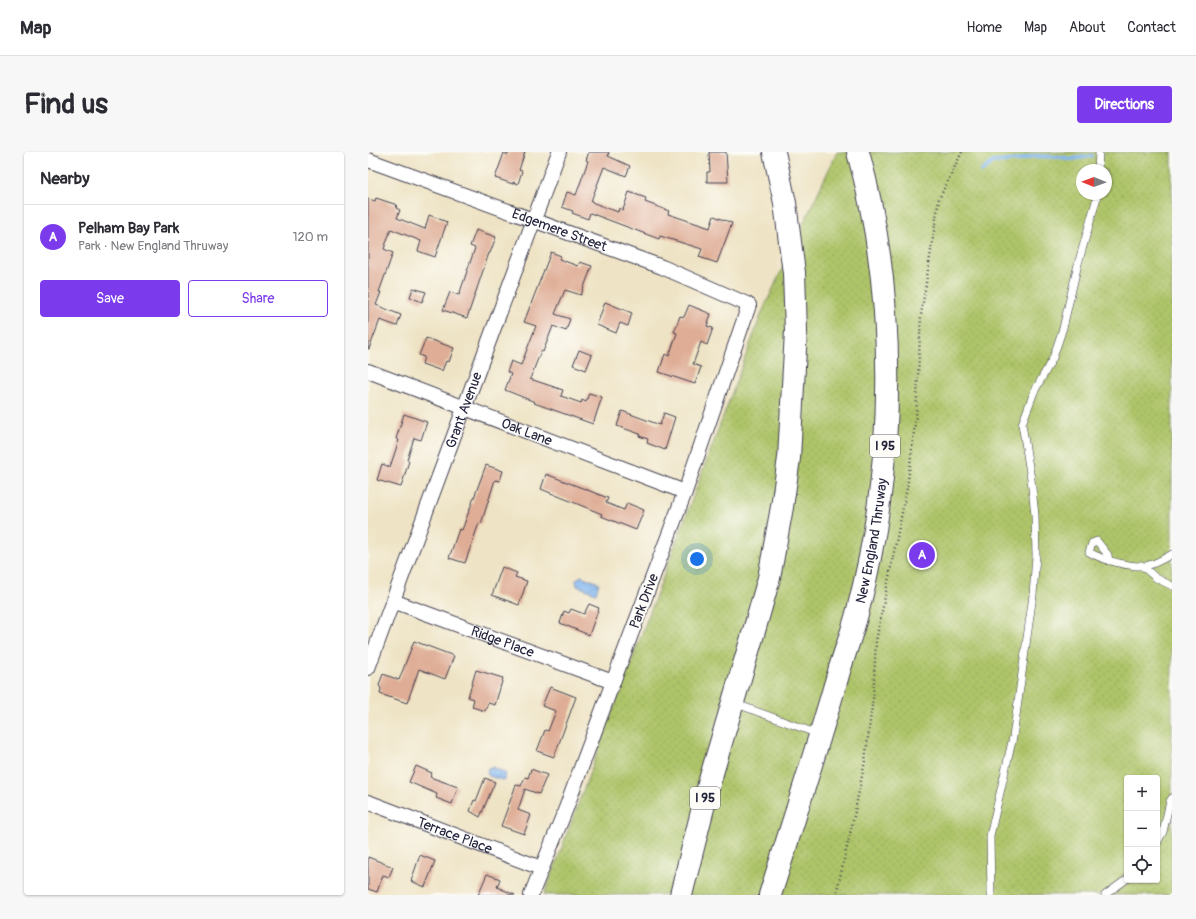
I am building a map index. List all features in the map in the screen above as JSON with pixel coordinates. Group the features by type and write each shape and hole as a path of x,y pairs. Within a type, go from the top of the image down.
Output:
{"highway":[{"name":"I 95","path":"681,895 710,780 769,578 782,508 791,437 796,331 794,273 786,210 774,152"},
{"name":"New England Thruway","path":"770,895 858,610 874,538 885,442 886,348 881,269 875,227 858,152"}],"street":[{"name":"Grant Avenue","path":"368,668 559,152"},
{"name":"Edgemere Street","path":"368,160 534,219 662,267 749,305"},
{"name":"Park Drive","path":"531,895 565,811 685,492 749,305"},
{"name":"Oak Lane","path":"368,371 685,492"},
{"name":"Ridge Place","path":"393,601 613,682"},
{"name":"Terrace Place","path":"368,802 541,868"}],"lane":[{"path":"1098,164 1099,152"},
{"path":"991,895 990,836 1013,737 1034,587 1036,556 1035,515 1022,424 1034,392 1053,358 1063,328 1078,264 1096,200"},
{"path":"1109,561 1149,565 1172,554"},
{"path":"1141,565 1156,578 1172,586"},
{"path":"732,702 820,735"},
{"path":"1160,838 1163,832 1172,798"},
{"path":"1105,895 1124,881"}],"path":[{"path":"836,895 865,761 873,698 876,641 907,488 916,416 921,315 939,199 962,152"}],"green space":[{"path":"837,152 1172,152 1172,895 544,895 763,310"}],"water":[{"path":"581,576 599,583 596,593 577,586 576,580"},
{"path":"492,767 504,772 506,775 504,780 489,776 487,773 488,768"}],"building":[{"path":"509,152 525,152 519,170 522,171 518,184 513,182 513,184 495,178 504,153 508,155"},
{"path":"589,152 609,152 608,156 630,166 626,176 604,167 591,201 594,203 618,212 619,208 623,210 629,192 646,198 645,202 669,211 668,214 710,228 714,216 732,223 717,263 699,257 702,249 660,236 659,239 590,213 588,219 572,213 573,211 562,207 567,192 576,195 588,161 586,160"},
{"path":"709,152 726,152 728,182 707,182 707,172 710,172"},
{"path":"376,198 397,205 396,208 400,210 397,218 425,229 429,215 447,222 435,257 418,251 421,241 391,229 384,249 393,253 376,305 401,315 397,326 380,320 368,349 368,199 375,201"},
{"path":"476,230 496,237 467,318 443,310 450,292 459,295 475,248 470,246"},
{"path":"551,252 561,256 559,259 578,266 580,262 592,266 581,295 565,290 555,314 570,319 566,331 553,326 530,379 563,390 561,396 581,403 582,400 586,402 589,393 602,397 593,424 534,403 535,402 505,390 511,374 507,372 511,361 521,365 536,326 524,322"},
{"path":"413,288 426,292 422,302 410,297"},
{"path":"605,302 632,313 628,326 620,323 616,333 597,325"},
{"path":"689,305 711,314 707,326 713,328 707,345 701,342 693,364 701,367 695,384 659,372 665,354 669,356 677,333 674,332 680,316 684,317"},
{"path":"426,338 454,348 449,362 446,361 442,371 422,364 424,357 419,355"},
{"path":"579,350 592,355 586,370 573,365"},
{"path":"622,411 660,425 664,413 675,417 665,450 647,443 648,439 639,436 640,434 617,426"},
{"path":"404,414 427,422 421,440 414,438 401,487 377,480 382,464 390,467 399,440 396,439"},
{"path":"486,465 503,471 500,481 495,480 481,524 479,523 465,563 449,558 459,529 462,530"},
{"path":"546,474 608,498 606,503 624,510 627,503 644,510 636,530 601,516 602,514 541,489"},
{"path":"502,567 517,573 515,577 527,581 519,605 492,595"},
{"path":"589,604 599,608 589,635 560,623 564,611 569,613 571,609 584,614"},
{"path":"414,641 454,656 445,679 419,669 407,703 380,694 381,689 379,685 383,674 399,680"},
{"path":"476,670 503,678 495,705 488,703 485,711 472,707 474,699 468,697"},
{"path":"550,687 576,697 554,757 537,751 545,730 548,731 556,711 542,706"},
{"path":"416,766 432,773 430,777 458,787 452,804 436,798 437,794 409,782"},
{"path":"531,769 547,775 539,794 525,789 518,810 531,815 524,834 501,826 516,785 521,786 525,777 528,778"},
{"path":"485,778 495,782 480,817 470,811 474,800 476,801"},
{"path":"420,855 435,861 425,887 411,881"},
{"path":"368,857 393,867 389,877 383,875 377,892 368,889"},
{"path":"487,874 500,879 497,887 515,895 478,895"}],"waterway":[{"path":"982,171 993,162 1019,160 1033,156 1061,157 1071,159 1092,156"}],"place":[{"name":"Pelham Bay Park","path":"922,555"}]}
